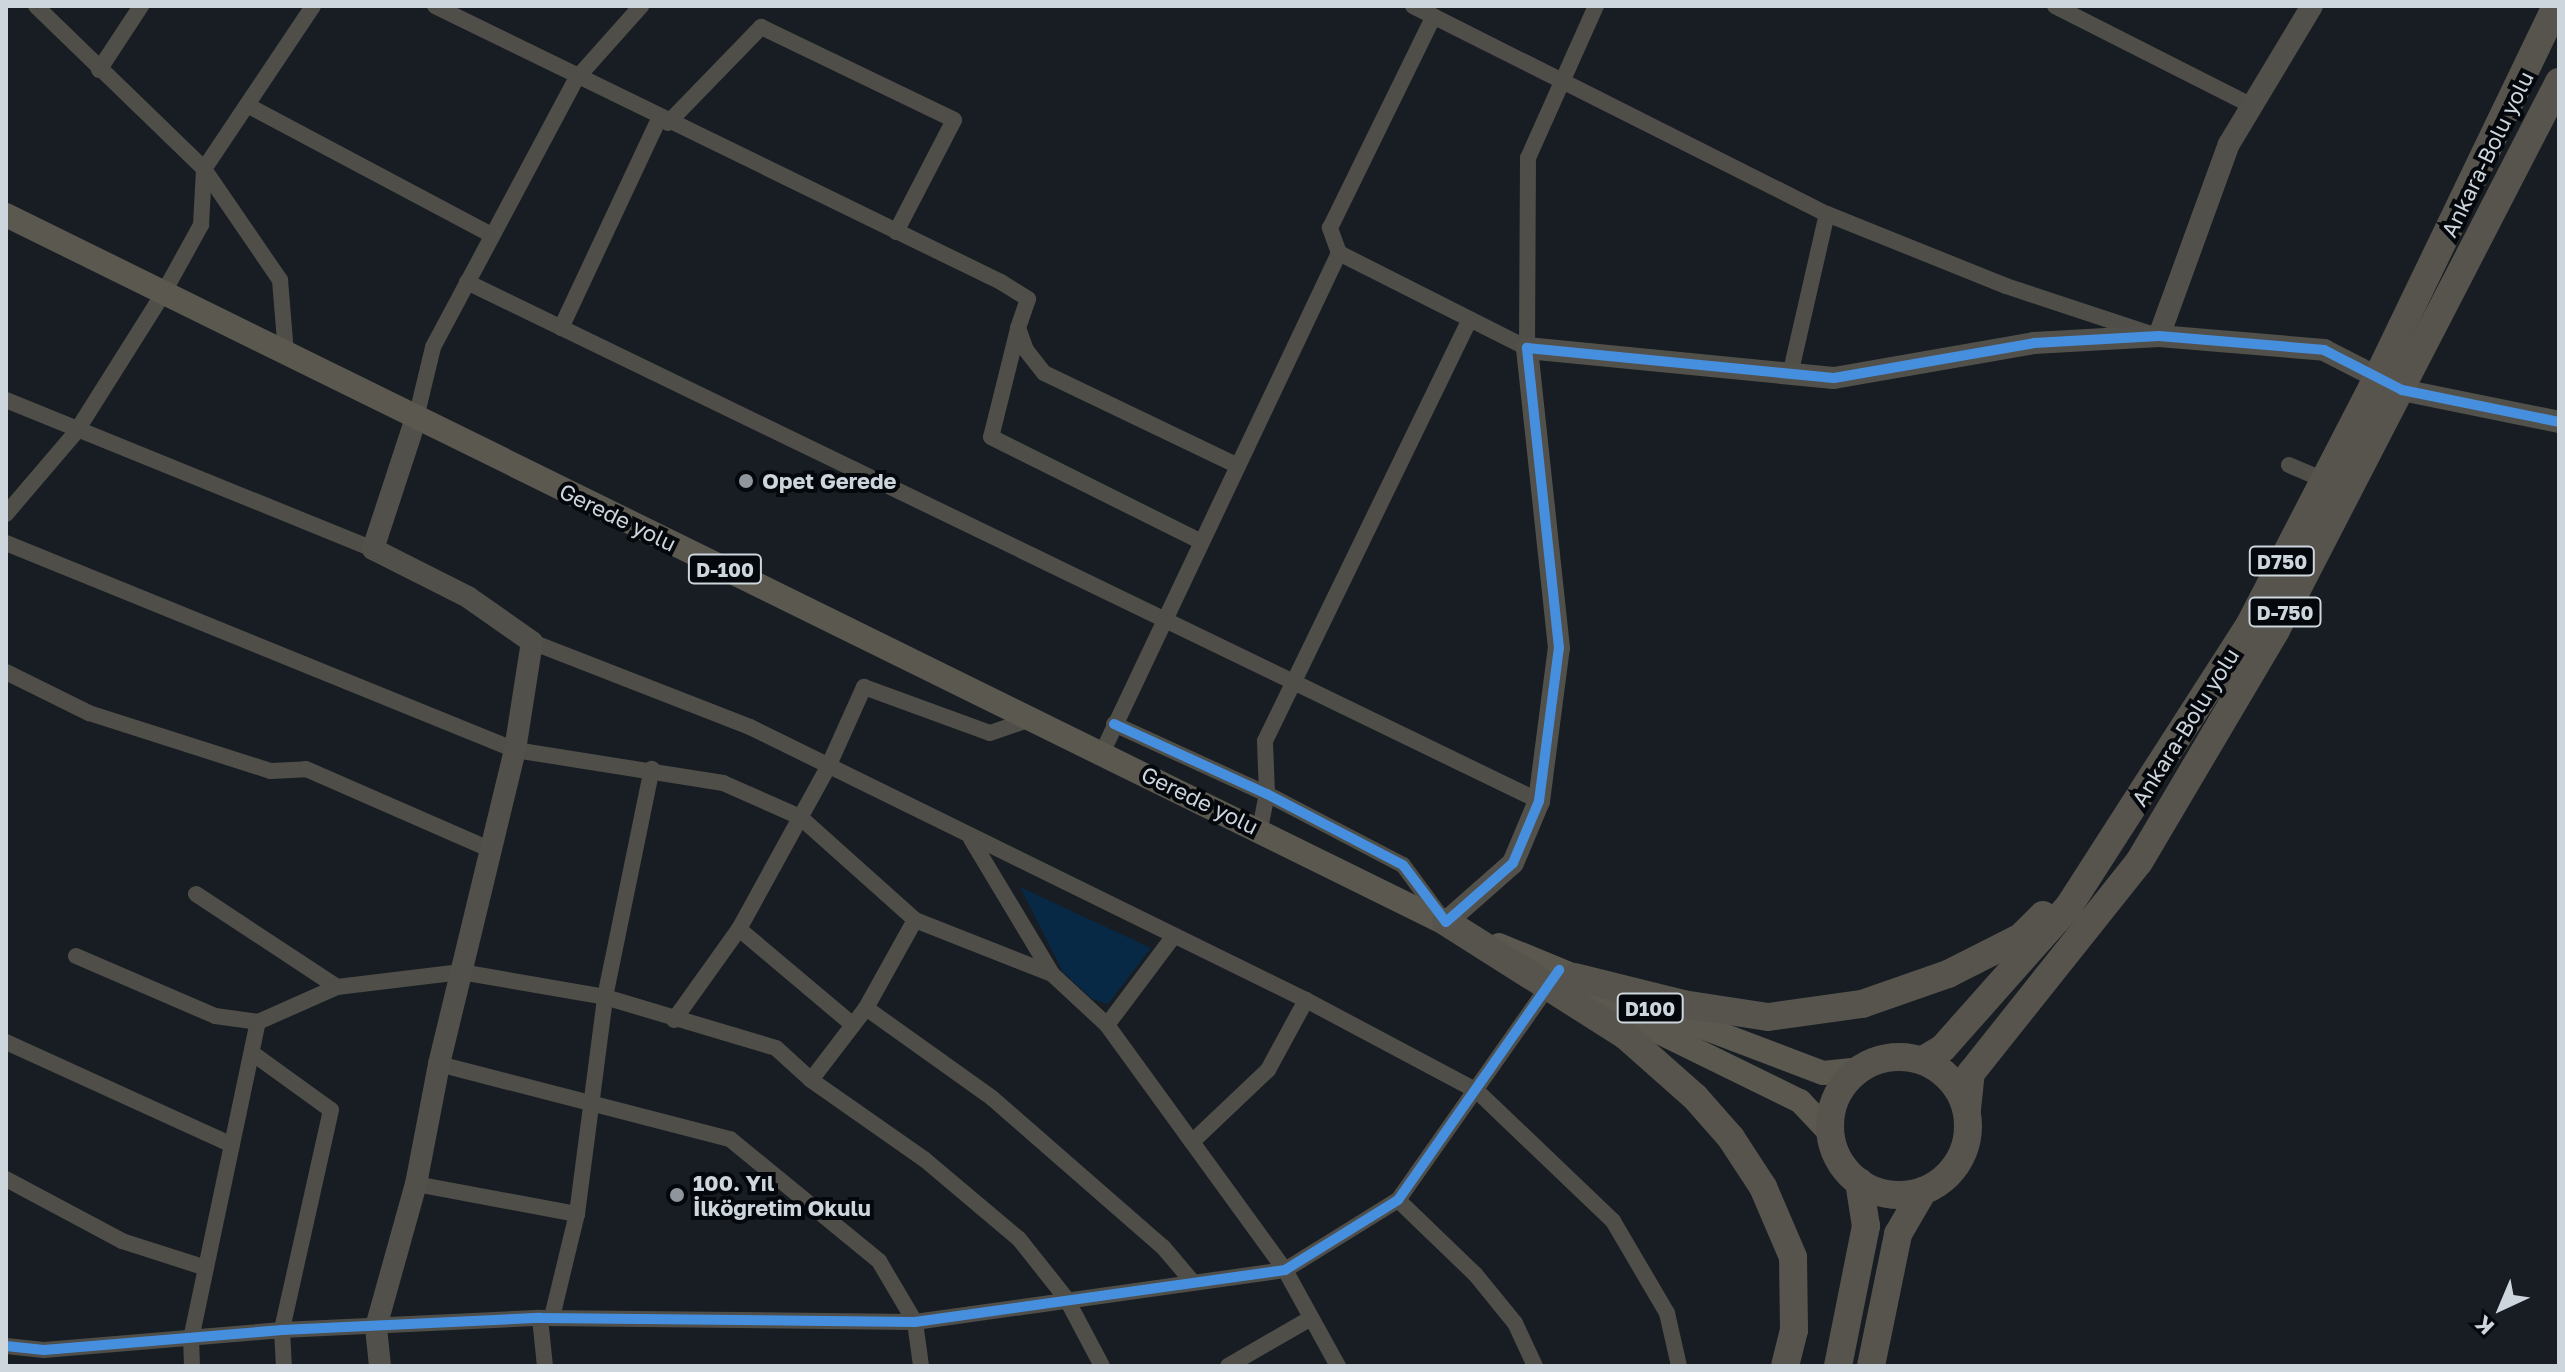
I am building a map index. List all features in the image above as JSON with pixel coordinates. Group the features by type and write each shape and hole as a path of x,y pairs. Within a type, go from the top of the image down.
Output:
{"highway":[{"name":"Ankara-Bolu yolu","path":"1967,1109 1971,1073 2139,862 2276,630 2390,383 2556,6"},
{"name":"Ankara-Bolu yolu","path":"1923,1060 1943,1048 2002,985 2099,862 2250,624 2324,480 2390,383 2559,82"},
{"path":"1559,979 1683,1004 1768,1017 1862,1004 1948,974 2021,937 2099,862"},
{"path":"1446,922 1559,979 1695,1097 1731,1138 1763,1187 1793,1257 1794,1330 1785,1366"},
{"name":"D100","path":"1859,1069 1890,1058 1923,1060"},
{"path":"1859,1182 1879,1192 1923,1191 1941,1182 1960,1158 1969,1129 1967,1109 1950,1080 1923,1060"},
{"path":"1830,1133 1836,1097 1859,1069"},
{"name":"D100","path":"1830,1133 1845,1168 1859,1182 1866,1226 1838,1366"},
{"path":"1871,1366 1898,1234 1923,1191"}],"main road":[{"name":"Gerede yolu","path":"6,215 1446,922"},
{"name":"D100","path":"1559,979 1823,1073 1859,1069"},
{"name":"D100","path":"1559,979 1800,1101 1830,1133"}],"street":[{"path":"36,6 204,169 280,280 286,353"},
{"path":"99,70 141,6"},
{"path":"6,514 76,432 164,292 201,225 204,169 313,6"},
{"path":"435,6 576,79 896,232 1028,299 991,437 1200,541"},
{"path":"373,549 416,418 433,347 576,79 641,6"},
{"path":"1413,6 1827,214 2006,286 2159,336"},
{"path":"1114,724 1267,794 1403,865 1446,922 1513,863 1539,801 1559,648 1527,348 1528,158 1596,6"},
{"path":"2055,6 2252,106"},
{"path":"2159,336 2229,144 2312,6"},
{"path":"1434,16 1330,228 1339,253 1527,348 1834,378 2034,343 2159,336 2324,350 2390,383 2559,422"},
{"path":"561,328 664,121 761,27 954,120 896,232"},
{"path":"247,105 492,235"},
{"path":"1790,375 1827,214"},
{"path":"1102,753 1339,253"},
{"path":"467,282 1539,801"},
{"path":"1260,829 1267,794 1265,741 1469,321"},
{"path":"1018,328 1026,350 1044,373 1236,465"},
{"path":"6,400 76,432 373,549 468,597 532,642 750,727 971,839 1306,1000 1477,1091 1613,1221 1667,1313 1679,1366"},
{"path":"2289,465 2324,480"},
{"path":"6,543 515,750 652,769 723,783 800,817 915,920 1052,974"},
{"path":"380,1366 376,1327 416,1184 439,1064 515,750 532,642"},
{"path":"6,672 89,713 271,771 306,769 491,850"},
{"path":"674,1020 739,929 828,767 864,687 990,733 1031,719"},
{"path":"545,1366 546,1318 577,1214 595,1100 605,997 652,769"},
{"path":"971,839 1052,974 1107,1025 1285,1270 1338,1366"},
{"path":"196,894 337,987"},
{"path":"811,1080 866,1008 915,920"},
{"path":"739,929 853,1025"},
{"path":"1107,1025 1173,937"},
{"path":"76,956 215,1016 258,1022 337,987 461,972 605,997 776,1048 811,1080 924,1159 1007,1229 1066,1298 1102,1366"},
{"path":"6,1346 44,1350 282,1330 546,1318 915,1322 1191,1280 1285,1270 1398,1200 1559,979"},
{"path":"1192,1142 1268,1070 1306,1000"},
{"path":"866,1008 992,1098 1163,1247 1191,1280"},
{"path":"192,1366 191,1339 258,1022"},
{"path":"6,1042 232,1145"},
{"path":"252,1053 331,1110 282,1330 284,1366"},
{"path":"439,1064 595,1100 730,1139 879,1261 915,1322 921,1366"},
{"path":"6,1179 122,1241 206,1268"},
{"path":"416,1184 577,1214"},
{"path":"1398,1200 1475,1274 1515,1323 1535,1366"},
{"path":"1228,1366 1311,1318"}],"shaded area":[{"path":"1020,887 1151,948 1108,1004 1092,999 1063,972"}],"cycle path":[{"path":"1114,724 1267,794 1403,865 1446,922 1513,863 1539,801 1559,648 1527,348 1834,378 2034,343 2159,336 2324,350 2402,390 2559,422"},
{"path":"6,1346 44,1350 282,1330 540,1318 915,1322 1285,1270 1398,1200 1559,970"}],"place":[{"name":"Opet Gerede","path":"746,481"},
{"name":"100. Yıl İlköğretim Okulu","path":"677,1195"}]}
